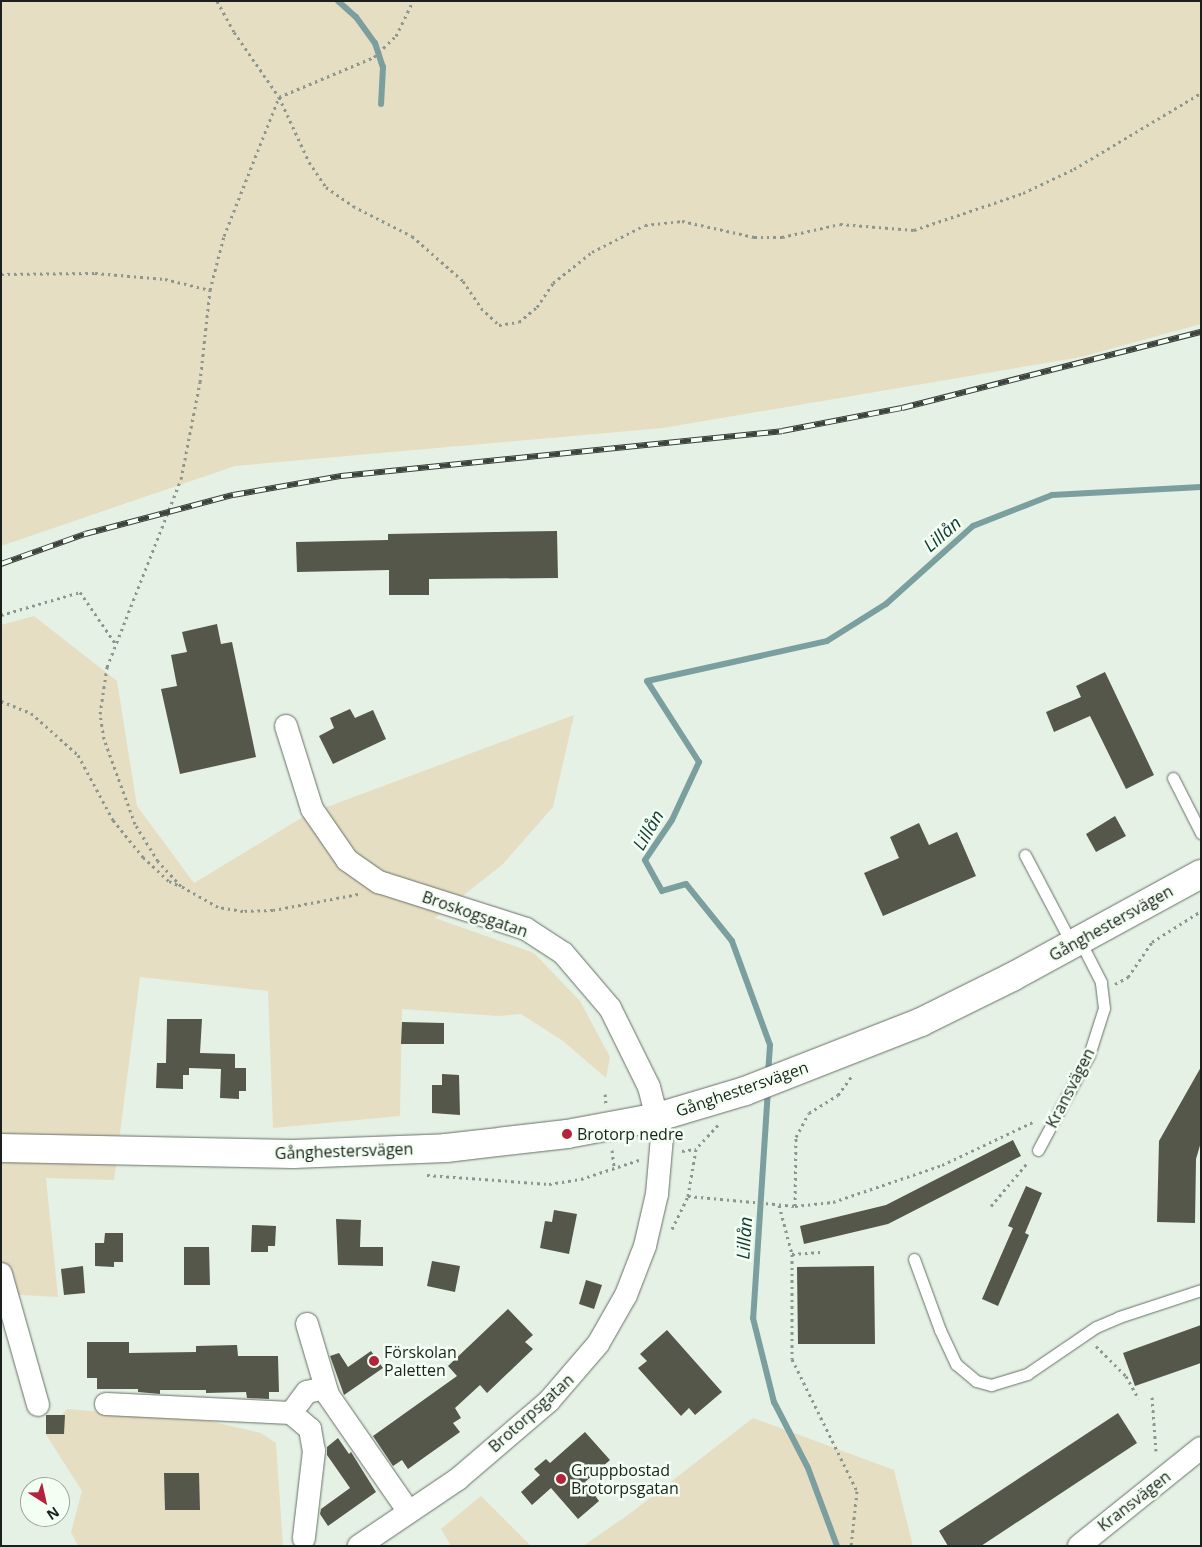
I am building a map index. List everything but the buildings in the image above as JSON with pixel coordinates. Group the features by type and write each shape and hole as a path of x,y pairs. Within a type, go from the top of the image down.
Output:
{"street":[{"name":"Broskogsgatan","path":"286,726 312,808 330,840 346,860 379,882 526,929 563,954 610,1008 636,1056 658,1117"},
{"name":"Gånghestersvägen","path":"1,1148 293,1154 446,1148 567,1134 658,1117 744,1091 921,1022 1076,943 1201,874"},
{"name":"Brotorpsgatan","path":"359,1546 458,1479 549,1401 598,1344 626,1295 645,1246 663,1155 658,1117"},
{"path":"1,1274 38,1405"},
{"path":"306,1324 325,1388 409,1512"},
{"path":"291,1412 308,1392 325,1388"},
{"path":"106,1404 291,1412 310,1429 314,1451 304,1538"},
{"name":"Kransvägen","path":"1079,1546 1197,1456"}],"lane":[{"path":"1173,778 1201,833"},
{"name":"Kransvägen","path":"1025,856 1101,982 1104,1008 1089,1055 1038,1150"},
{"path":"914,1259 948,1350 963,1372 976,1381 991,1385 1008,1382 1034,1370 1087,1334 1119,1317 1201,1290"}],"path":[{"path":"217,1 234,32 279,97 309,162 326,187 352,206 412,236 463,281 480,308 499,326 519,322 537,307 553,283 592,252 645,225 682,221 754,237 782,237 840,224 914,230 1023,193 1074,169 1201,93"},
{"path":"180,886 158,861 135,824 104,739 100,714 102,686 116,643 181,479 200,382 210,290 224,236 279,97 374,57 396,36 413,1"},
{"path":"1,274 95,273 165,280 210,290"},
{"path":"1,615 80,592 116,643"},
{"path":"1,701 31,713 78,755 119,827 143,856 169,881 218,907 243,911 273,910 369,892 379,882"},
{"path":"1102,992 1128,977 1152,942 1201,911"},
{"path":"795,1206 796,1138 809,1113 838,1095 858,1067"},
{"path":"696,1149 688,1196 744,1203 795,1206 833,1202 942,1165 1059,1109"},
{"path":"991,1206 1038,1150"},
{"path":"779,1205 792,1254 792,1359 857,1491 851,1546"},
{"path":"792,1254 824,1252"},
{"path":"1087,1334 1126,1376 1139,1399"},
{"path":"1152,1397 1156,1451"}],"shaded area":[{"path":"1,1 1201,1 1201,324 1081,357 663,428 235,466 1,546"},
{"path":"34,616 117,681 137,806 194,883 308,814 574,715 553,807 503,864 435,918 534,953 580,1001 610,1057 606,1078 563,1041 521,1014 498,1016 402,1009 400,1116 273,1128 268,991 140,977 114,1180 46,1178 58,1297 1,1294 1,625"},
{"path":"67,1409 209,1421 261,1433 276,1443 283,1546 78,1546 71,1532 82,1491 45,1433"},
{"path":"753,1418 894,1470 913,1546 583,1546 632,1512"},
{"path":"481,1496 531,1546 451,1546 441,1529"}],"waterway":[{"path":"338,1 356,17 375,43 383,67 381,104"},
{"name":"Lillån","path":"768,1074 770,1045 732,941 686,884 662,891 645,860 672,820 699,762 647,681 827,641 886,604 973,526 1052,495 1201,487"},
{"name":"Lillån","path":"768,1089 753,1318 774,1402 808,1468 837,1546"}],"railway":[{"path":"1,564 85,534 233,495 341,476 782,431 902,408 1201,332"}],"place":[{"name":"Brotorp nedre","path":"567,1134"},
{"name":"Förskolan Paletten","path":"374,1361"},
{"name":"Gruppbostad Brotorpsgatan","path":"561,1479"}]}
